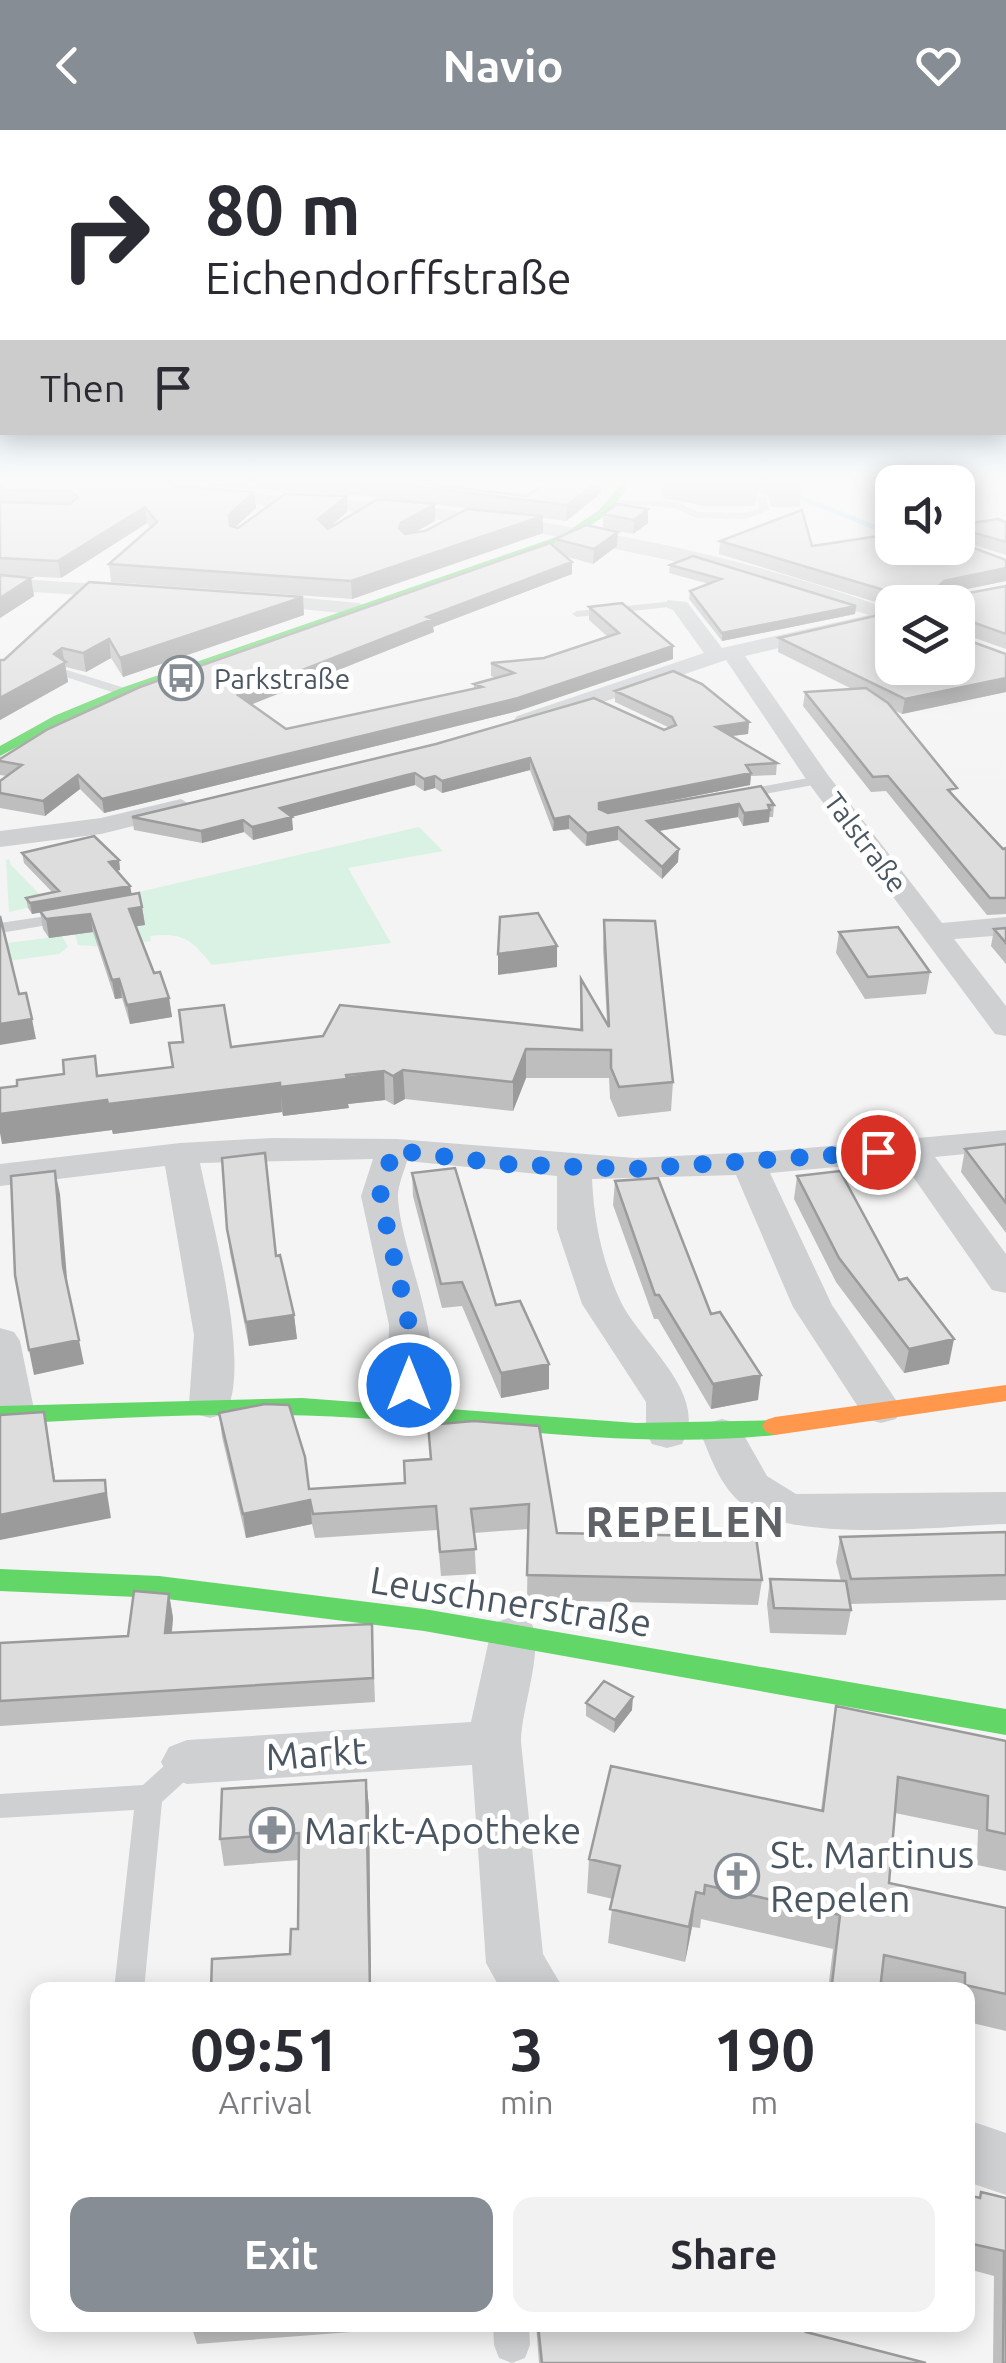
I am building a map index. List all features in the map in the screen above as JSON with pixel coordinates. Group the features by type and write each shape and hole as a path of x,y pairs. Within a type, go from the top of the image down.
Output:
{"street":[{"path":"50,587 156,594"},
{"path":"0,752 60,719 124,692 417,587"},
{"path":"797,587 875,612"},
{"path":"233,598 359,608"},
{"name":"Talstraße","path":"674,604 724,654 1006,1028"},
{"path":"494,729 599,702 724,654 875,621"},
{"path":"0,839 101,826 214,799"},
{"path":"935,932 1006,926"},
{"path":"0,1176 180,1153 292,1148 393,1150 634,1169 1006,1140"},
{"path":"910,1149 1006,1281"},
{"path":"393,1150 380,1196 409,1324 409,1385 403,1412"},
{"path":"180,1153 214,1335 210,1404"},
{"path":"748,1163 812,1307 881,1409"},
{"path":"574,1167 576,1230 602,1304 667,1401 667,1433"},
{"path":"0,1341 7,1415 210,1404 403,1412 586,1430 722,1434 1006,1394"},
{"path":"722,1434 750,1490 773,1506 804,1512 1006,1508"},
{"name":"Leuschnerstraße","path":"0,1580 126,1585 243,1596 514,1636 1006,1722"},
{"path":"514,1636 496,1718 496,1742 516,1963 529,1982"},
{"name":"Markt","path":"186,1762 496,1742"},
{"path":"975,2153 1006,2164"}],"lane":[{"path":"577,614 674,604"},
{"path":"67,674 124,692"},
{"path":"723,797 819,780"},
{"path":"0,928 81,915"},
{"name":"Markt","path":"150,1797 186,1762"},
{"path":"0,1806 150,1797 131,1982"}],"green space":[{"path":"419,827 443,851 348,868 391,943 212,965 192,943 171,935 105,947 78,945 75,934 130,894"},
{"path":"9,859 11,865 48,903 9,912"},
{"path":"62,936 68,947 59,954 0,962 0,944"}],"building":[{"path":"0,587 17,587 0,598"},
{"path":"83,587 163,587 303,597 120,658 109,639 83,653 62,648 54,654 66,662 0,698 0,660"},
{"path":"424,587 506,587 238,695 286,729 482,687 474,684 514,673 491,663 544,658 619,633 589,607 622,603 673,646 518,698 102,799 78,775 43,801 0,793 0,781 22,765 0,759 48,729 140,687"},
{"path":"700,587 795,587 856,606 722,633 690,591"},
{"path":"1006,587 1006,634 975,623 975,592"},
{"path":"875,616 875,684 779,638"},
{"path":"975,643 1006,654 1006,678 975,684"},
{"path":"673,671 702,684 749,722 716,727 777,763 746,765 751,773 599,803 599,809 608,813 761,786 774,805 768,805 770,810 744,813 739,804 647,821 679,849 662,867 618,827 587,833 569,816 554,819 530,758 442,781 435,776 424,779 415,773 280,808 292,817 252,827 243,820 201,831 132,817 436,744 594,698 664,730 676,725 672,717 615,691"},
{"path":"876,685 972,685 905,699"},
{"path":"866,688 888,703 957,788 948,790 1006,848 1006,898 990,898 888,776 873,777 805,692"},
{"path":"94,836 119,860 109,862 130,886 30,903 26,898 59,891 22,853"},
{"path":"139,893 142,907 129,909 154,973 160,972 169,998 127,1005 119,979 112,980 90,914 46,919 40,911"},
{"path":"538,913 557,946 498,954 500,917"},
{"path":"0,916 19,994 26,993 32,1019 0,1024"},
{"path":"604,920 655,921 673,1082 619,1087 611,1068 611,1050 526,1049 513,1082 403,1070 393,1076 384,1071 280,1087 280,1083 0,1114 0,1088 17,1086 17,1080 64,1074 63,1060 95,1056 97,1076 173,1067 169,1043 183,1042 179,1010 224,1005 231,1047 323,1036 340,1005 582,1030 581,979 609,1027"},
{"path":"898,927 930,972 868,977 839,932"},
{"path":"1006,928 1006,943 994,929"},
{"path":"1006,1145 1006,1203 965,1149"},
{"path":"265,1153 276,1256 280,1255 294,1315 246,1322 227,1229 222,1158"},
{"path":"455,1168 496,1305 520,1301 549,1364 501,1373 462,1282 441,1284 412,1173"},
{"path":"55,1171 63,1266 79,1340 29,1350 15,1275 11,1176"},
{"path":"840,1171 899,1280 907,1278 954,1339 909,1349 839,1258 797,1176"},
{"path":"658,1178 711,1314 720,1312 761,1375 713,1384 659,1295 655,1295 615,1181"},
{"path":"265,1404 289,1405 305,1457 309,1489 405,1483 404,1461 431,1459 428,1425 474,1421 539,1426 557,1533 756,1537 762,1580 527,1575 529,1504 471,1509 476,1549 440,1552 436,1506 313,1514 310,1500 243,1514 219,1413"},
{"path":"44,1412 54,1481 105,1480 106,1493 0,1515 0,1415"},
{"path":"1006,1532 1006,1575 851,1579 840,1537"},
{"path":"770,1579 846,1581 851,1610 774,1608"},
{"path":"134,1591 169,1594 165,1633 372,1624 373,1678 0,1701 0,1643 128,1636"},
{"path":"604,1681 633,1697 615,1720 586,1703"},
{"path":"836,1706 1006,1741 1006,1834 987,1830 988,1796 898,1777 889,1883 1006,1908 1006,1994 975,1987 975,1982 965,1982 965,1973 884,1955 881,1982 832,1982 840,1915 705,1885 704,1894 696,1892 689,1927 610,1909 620,1866 589,1859 611,1766 823,1811"},
{"path":"366,1780 370,1982 211,1982 212,1959 290,1954 291,1929 298,1929 299,1833 220,1839 222,1789"},
{"path":"981,2192 1006,2198 1006,2363 1004,2251 975,2245 975,2197 980,2198"},
{"path":"539,2332 806,2332 926,2363 542,2363"}],"traffic: fast":[{"path":"0,752 59,719 129,690 423,587"},
{"path":"0,1415 252,1406 403,1412 636,1432 729,1431 775,1426"},
{"path":"0,1580 159,1587 424,1620 1006,1722"}],"traffic: slow":[{"path":"775,1426 1006,1393"}],"place":[{"name":"Parkstraße","path":"181,678"},
{"name":"Markt-Apotheke","path":"272,1830"},
{"name":"St. Martinus Repelen","path":"737,1876"}],"district":[{"name":"REPELEN","path":"686,1521"}],"route":[{"path":"409,1385 409,1324 380,1196 393,1150 504,1164 634,1169 878,1152"}]}
